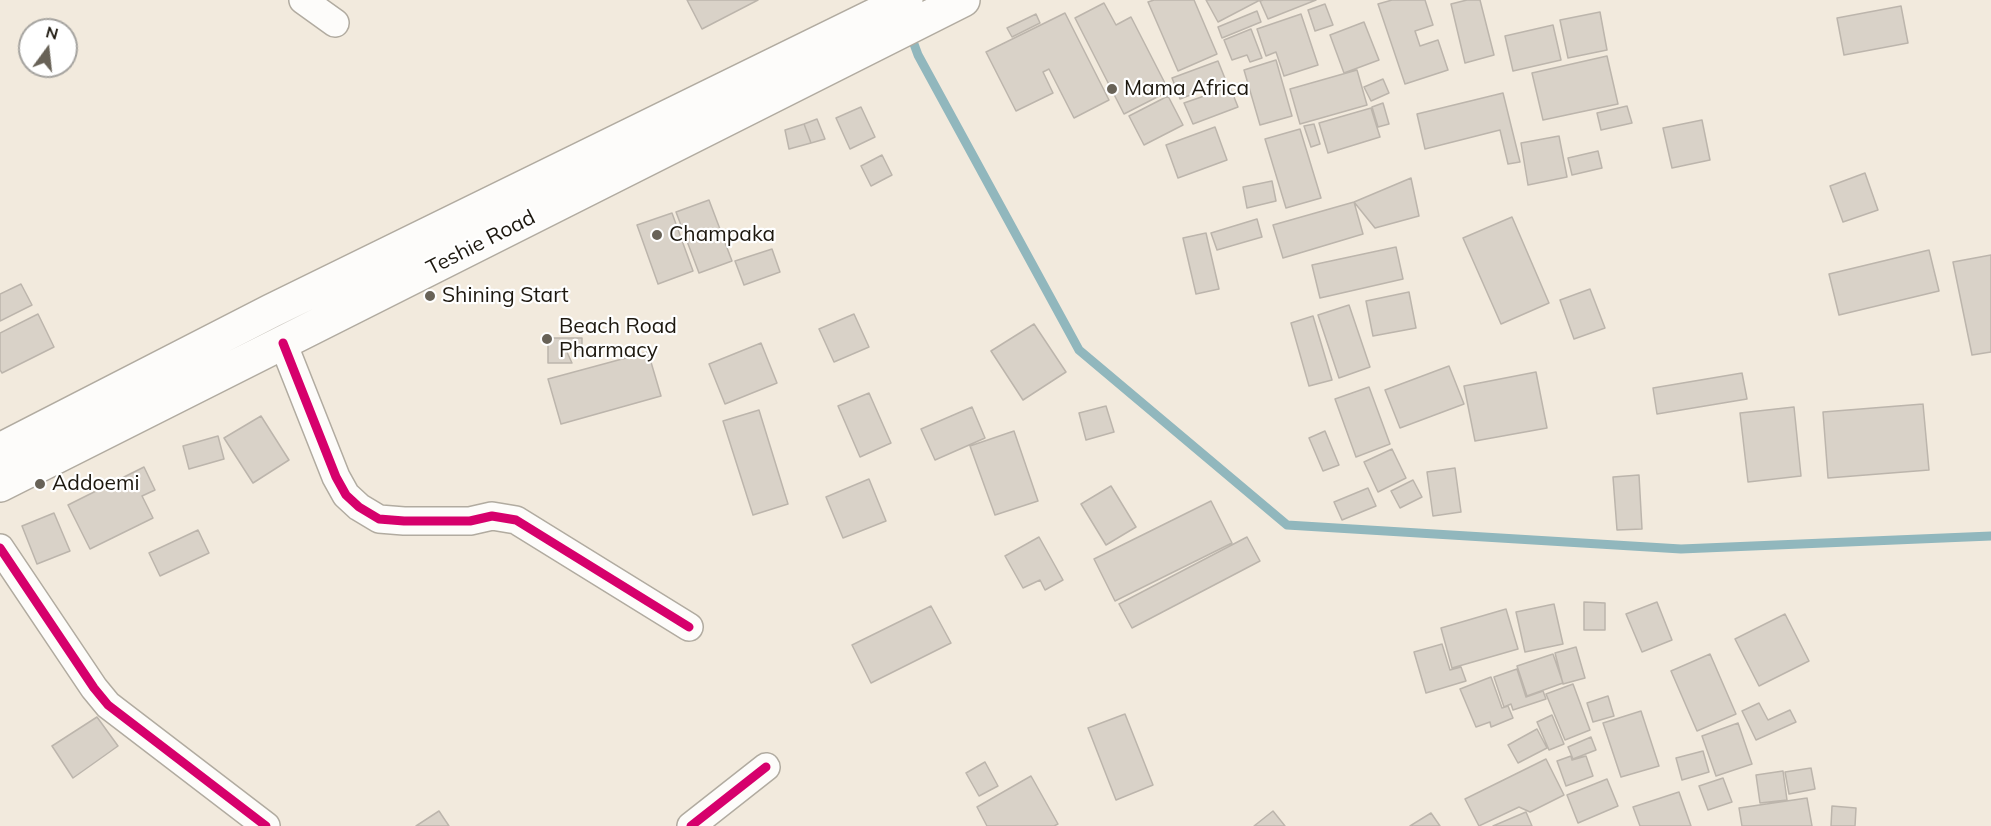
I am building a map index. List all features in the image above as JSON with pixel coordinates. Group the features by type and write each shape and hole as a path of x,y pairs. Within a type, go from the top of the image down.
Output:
{"main road":[{"name":"Teshie Road","path":"0,450 271,311 898,13 952,5"},
{"name":"Teshie Road","path":"0,484 283,343 898,13"}],"street":[{"path":"303,0 335,23"},
{"path":"283,343 336,477 346,495 359,507 379,519 470,520 492,516 516,520 689,627"},
{"path":"0,548 94,688 108,705 266,826"},
{"path":"691,826 766,767"}],"building":[{"path":"687,0 758,0 702,29"},
{"path":"1194,0 1217,54 1178,71 1148,2"},
{"path":"1206,0 1260,0 1218,22"},
{"path":"1316,0 1268,19 1260,1"},
{"path":"1392,0 1425,0 1433,25 1415,31 1420,46 1438,40 1448,70 1405,84 1378,4"},
{"path":"1480,0 1494,55 1465,63 1451,4"},
{"path":"1104,3 1116,25 1131,17 1169,91 1124,114 1075,18"},
{"path":"1325,4 1333,25 1315,31 1308,10"},
{"path":"1901,6 1908,43 1844,55 1837,18"},
{"path":"1257,11 1261,22 1222,38 1218,27"},
{"path":"1600,12 1607,50 1568,58 1560,20"},
{"path":"1065,13 1109,100 1074,118 1049,69 1043,72 1053,93 1016,111 986,52"},
{"path":"1036,14 1040,23 1012,37 1007,28"},
{"path":"1301,14 1318,65 1284,76 1276,52 1266,56 1257,29"},
{"path":"1364,22 1379,60 1344,73 1330,35"},
{"path":"1553,25 1561,60 1513,71 1505,36"},
{"path":"1251,29 1262,58 1250,62 1247,55 1232,60 1224,40"},
{"path":"1607,56 1618,104 1543,120 1532,73"},
{"path":"1276,60 1292,116 1260,125 1244,70"},
{"path":"1218,61 1226,81 1180,99 1172,78"},
{"path":"1357,70 1367,105 1300,124 1290,89"},
{"path":"1383,79 1389,93 1371,101 1364,87"},
{"path":"1230,87 1238,107 1193,124 1184,103"},
{"path":"1503,93 1520,162 1508,164 1500,130 1425,149 1417,114"},
{"path":"1168,96 1183,125 1144,145 1129,116"},
{"path":"1383,103 1389,124 1378,127 1372,107"},
{"path":"1627,106 1632,123 1601,130 1597,113"},
{"path":"861,107 875,137 850,149 836,118"},
{"path":"1371,108 1380,137 1328,153 1319,123"},
{"path":"817,119 825,139 811,143 804,124"},
{"path":"1702,120 1710,160 1672,168 1663,128"},
{"path":"804,124 811,143 789,149 785,130"},
{"path":"1314,124 1320,144 1311,147 1304,126"},
{"path":"1215,127 1227,160 1178,178 1166,145"},
{"path":"1300,129 1321,198 1286,208 1265,139"},
{"path":"1559,136 1567,177 1528,185 1521,143"},
{"path":"1598,151 1602,168 1572,175 1568,158"},
{"path":"882,155 892,175 871,186 861,166"},
{"path":"1865,173 1878,210 1843,222 1830,186"},
{"path":"1411,178 1419,216 1375,228 1354,202"},
{"path":"1272,181 1276,201 1247,208 1243,187"},
{"path":"709,200 732,261 699,273 676,212"},
{"path":"1354,202 1363,234 1283,258 1273,225"},
{"path":"672,213 693,271 658,284 637,225"},
{"path":"1512,217 1549,303 1501,324 1463,238"},
{"path":"1257,219 1262,237 1217,250 1211,233"},
{"path":"1206,233 1219,289 1196,294 1183,238"},
{"path":"1396,247 1403,279 1320,298 1312,265"},
{"path":"772,249 780,272 744,285 735,261"},
{"path":"1929,250 1939,291 1839,315 1829,274"},
{"path":"1991,255 1991,352 1972,355 1953,262"},
{"path":"21,284 32,305 0,321 0,294"},
{"path":"1590,289 1605,328 1574,339 1560,300"},
{"path":"1409,292 1416,328 1373,336 1366,301"},
{"path":"1349,305 1370,367 1339,378 1318,315"},
{"path":"38,314 54,347 2,373 0,370 0,333"},
{"path":"854,314 869,347 834,362 819,329"},
{"path":"1313,316 1332,380 1309,386 1291,323"},
{"path":"1034,324 1066,372 1023,400 991,351"},
{"path":"548,338 582,338 582,350 566,350 572,363 548,363"},
{"path":"761,343 777,383 725,404 709,364"},
{"path":"648,352 661,396 561,424 548,379"},
{"path":"1449,366 1464,404 1400,428 1385,390"},
{"path":"1536,372 1547,428 1475,441 1464,386"},
{"path":"1742,373 1747,399 1657,414 1653,388"},
{"path":"1369,387 1390,444 1356,457 1335,399"},
{"path":"869,393 891,443 860,457 838,406"},
{"path":"1923,404 1929,470 1828,478 1823,412"},
{"path":"1106,406 1114,432 1086,440 1079,413"},
{"path":"972,407 985,438 935,460 921,429"},
{"path":"1794,407 1801,476 1748,482 1740,413"},
{"path":"759,410 788,504 753,515 723,421"},
{"path":"261,416 289,460 253,483 224,438"},
{"path":"1014,431 1038,501 995,515 970,446"},
{"path":"1325,431 1339,465 1323,471 1309,438"},
{"path":"218,436 224,459 189,469 183,446"},
{"path":"1392,449 1406,478 1378,492 1364,462"},
{"path":"144,467 155,490 142,496 153,518 90,549 68,505"},
{"path":"1455,468 1461,512 1433,516 1427,472"},
{"path":"1639,475 1642,529 1617,530 1613,477"},
{"path":"869,479 886,521 843,538 826,497"},
{"path":"1413,480 1422,497 1400,508 1391,491"},
{"path":"1111,486 1136,527 1106,545 1081,504"},
{"path":"1368,488 1376,506 1342,520 1334,502"},
{"path":"1211,501 1232,543 1115,601 1094,559"},
{"path":"54,513 70,551 37,564 22,526"},
{"path":"198,530 209,553 160,576 149,553"},
{"path":"1039,537 1063,580 1045,590 1040,580 1023,588 1005,556"},
{"path":"1247,537 1260,561 1132,628 1119,604"},
{"path":"1584,602 1605,603 1605,630 1584,630"},
{"path":"1657,602 1672,640 1642,652 1626,614"},
{"path":"1554,604 1563,644 1525,652 1516,612"},
{"path":"931,606 951,643 871,683 852,645"},
{"path":"1506,609 1518,649 1452,668 1441,628"},
{"path":"1785,614 1809,661 1759,686 1735,639"},
{"path":"1442,644 1450,670 1461,667 1466,681 1426,693 1414,652"},
{"path":"1576,647 1585,678 1563,684 1555,653"},
{"path":"1553,654 1563,683 1527,696 1517,666"},
{"path":"1710,654 1736,714 1697,731 1671,671"},
{"path":"1517,669 1526,697 1543,691 1546,699 1513,710 1511,704 1504,707 1494,677"},
{"path":"1491,677 1502,708 1508,706 1513,718 1491,727 1490,722 1476,727 1460,689"},
{"path":"1573,684 1590,730 1565,740 1546,694"},
{"path":"1608,696 1614,716 1593,722 1587,703"},
{"path":"1759,703 1768,720 1790,710 1796,722 1756,740 1742,711"},
{"path":"1641,711 1659,766 1621,777 1603,723"},
{"path":"1125,714 1153,785 1116,800 1088,728"},
{"path":"1552,715 1564,744 1549,750 1537,722"},
{"path":"97,717 118,746 73,778 52,746"},
{"path":"1738,723 1752,764 1716,776 1702,736"},
{"path":"1537,729 1547,748 1518,763 1508,745"},
{"path":"1591,737 1596,750 1573,759 1568,747"},
{"path":"1703,751 1709,772 1682,780 1676,758"},
{"path":"1571,756 1572,760 1586,756 1593,776 1566,786 1557,761"},
{"path":"1546,759 1564,795 1530,812 1519,807 1479,826 1465,799"},
{"path":"985,762 998,786 979,796 966,773"},
{"path":"1811,768 1815,789 1789,794 1785,772"},
{"path":"1783,771 1787,800 1760,803 1756,775"},
{"path":"1031,776 1058,824 1054,826 987,826 977,807"},
{"path":"1723,778 1732,802 1708,810 1699,786"},
{"path":"1607,779 1618,806 1578,823 1567,795"},
{"path":"1679,792 1691,826 1640,826 1633,807"},
{"path":"1807,798 1812,826 1742,826 1739,808"},
{"path":"1832,806 1856,808 1855,826 1831,826"},
{"path":"439,811 449,826 416,826"},
{"path":"1273,811 1285,826 1254,826"},
{"path":"1526,812 1532,826 1493,826"},
{"path":"1431,813 1440,826 1410,826"}],"waterway":[{"path":"910,33 918,55 1079,350 1287,525 1681,549 1991,536"}],"cycle path":[{"path":"283,343 336,477 346,495 359,507 379,519 470,521 492,516 516,520 689,627"},
{"path":"0,548 94,688 108,705 266,826"},
{"path":"691,826 766,767"}],"place":[{"name":"Mama Africa","path":"1112,89"},
{"name":"Champaka","path":"657,235"},
{"name":"Shining Start","path":"430,296"},
{"name":"Beach Road Pharmacy","path":"547,339"},
{"name":"Addoemi","path":"40,484"}]}
